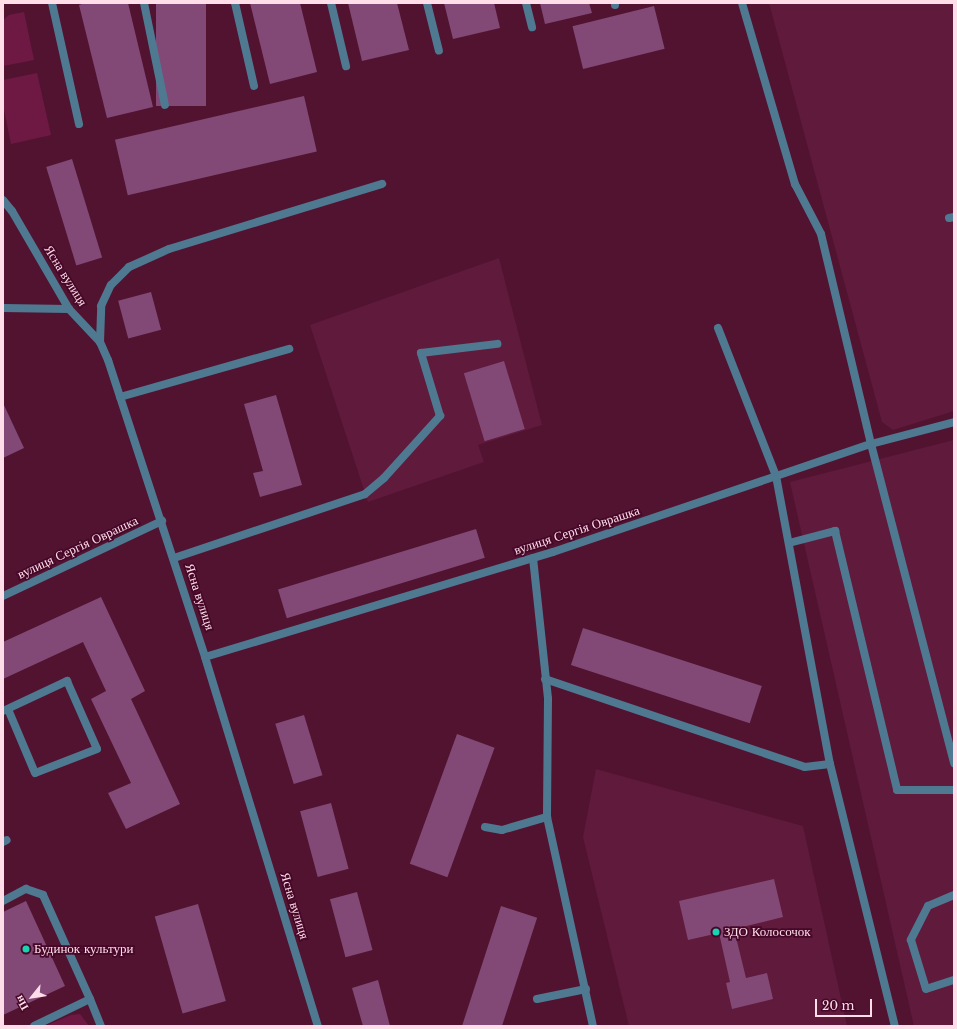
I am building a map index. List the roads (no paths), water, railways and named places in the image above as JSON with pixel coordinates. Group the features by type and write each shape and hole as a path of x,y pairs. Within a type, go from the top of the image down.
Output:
{"street":[{"path":"52,3 79,124"},
{"path":"144,3 165,106"},
{"path":"235,3 254,86"},
{"path":"331,3 346,66"},
{"path":"427,3 438,51"},
{"path":"526,3 532,26"},
{"path":"742,3 795,184 821,234 871,444 954,764"},
{"path":"100,342 101,306 111,285 129,267 169,249 382,184"},
{"name":"Ясна вулиця","path":"3,200 12,211 69,309 100,342 174,558 318,1026"},
{"path":"3,308 69,309"},
{"path":"718,328 776,476 830,764 895,1026"},
{"path":"174,558 365,494 384,478 440,416 421,353 497,344"},
{"path":"120,397 289,349"},
{"name":"вулиця Сергія Оврашка","path":"205,657 533,558 871,444 954,422"},
{"name":"вулиця Сергія Оврашка","path":"3,596 162,521"},
{"path":"789,543 835,531 897,790 954,790"},
{"path":"533,558 545,679 547,817 594,1026"},
{"path":"545,679 805,766 830,764"},
{"path":"67,681 96,749 35,774 6,710 67,681"},
{"path":"485,827 502,830 547,817"},
{"path":"3,901 26,889 43,895 101,1026"},
{"path":"954,894 928,906 911,940 926,989 954,980"},
{"path":"537,999 586,989"},
{"path":"34,1026 90,999"}],"place":[{"name":"ЗДО Колосочок","path":"716,932"},
{"name":"Будинок культури","path":"26,949"}]}
